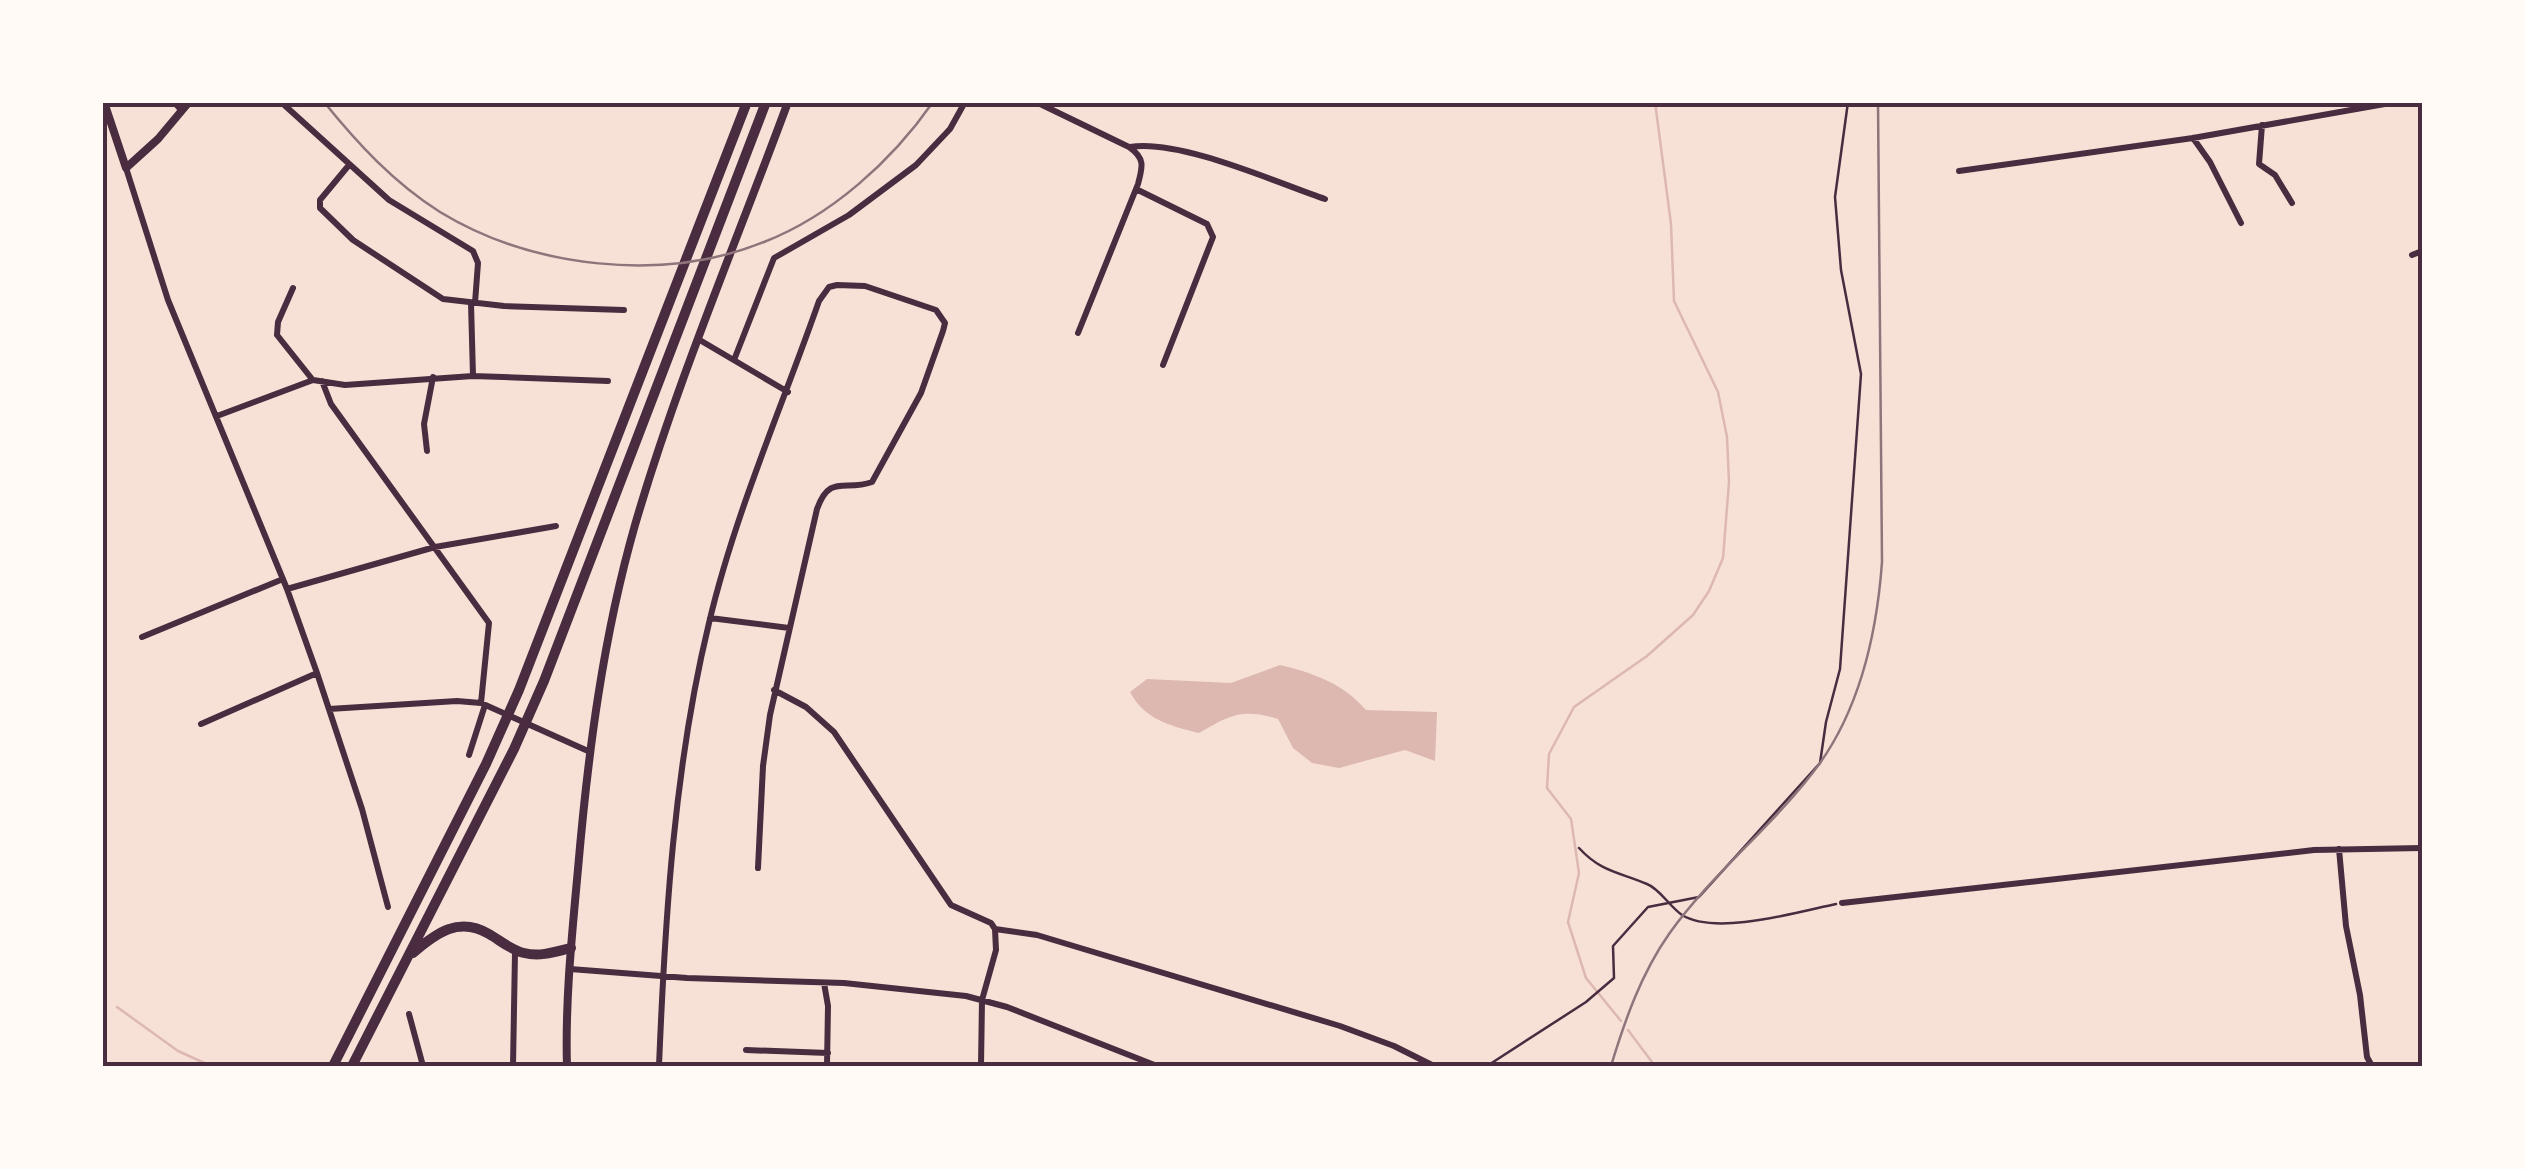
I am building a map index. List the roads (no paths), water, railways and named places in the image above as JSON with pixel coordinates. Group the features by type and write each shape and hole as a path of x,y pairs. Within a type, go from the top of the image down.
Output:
{"highway":[{"path":"332,1066 486,764 519,690 747,102"},
{"path":"352,1066 514,750 544,681 766,102"},
{"path":"408,958 438,932 462,926 488,933 516,950 546,954 570,948"}],"main road":[{"path":"104,102 126,168 189,102"},
{"path":"567,1066 570,948 588,751 597,690 629,547 665,430 788,102"}],"street":[{"path":"174,102 182,111"},
{"path":"281,102 389,200 473,251 478,263 473,303 473,376"},
{"path":"734,360 774,258 849,215 916,165 950,129 965,102"},
{"path":"1036,102 1129,147 1140,154 1143,162 1136,190 1078,334"},
{"path":"1959,172 2193,138 2396,102"},
{"path":"2262,125 2259,164 2276,174 2292,203"},
{"path":"2193,138 2210,162 2241,224"},
{"path":"1129,147 1148,144 1176,148 1325,200"},
{"path":"349,165 320,200 322,212 353,240 428,292 443,299 473,303 624,310"},
{"path":"126,168 168,300 287,589 330,708 388,907"},
{"path":"1136,190 1207,224 1214,237 1162,365"},
{"path":"2412,256 2422,250"},
{"path":"660,1066 671,870 688,726 710,618 819,300 829,287 865,286 936,310 945,323 921,393 872,482 833,486 822,496 774,690 763,766 758,868"},
{"path":"293,288 278,322 277,336 318,381 489,623 483,704 469,755"},
{"path":"698,340 788,392"},
{"path":"218,416 318,381 345,384 473,376 608,380"},
{"path":"427,451 424,424 433,377"},
{"path":"287,589 435,547 556,526"},
{"path":"142,637 283,579"},
{"path":"710,618 789,628"},
{"path":"201,724 317,673"},
{"path":"774,690 806,707 834,732 951,905 991,922 995,929 996,950 982,1000 981,1066"},
{"path":"330,708 457,701 483,704 588,751"},
{"path":"1842,902 2339,849 2422,848"},
{"path":"2339,849 2346,926 2360,994 2367,1057 2372,1066"},
{"path":"995,929 1037,935 1340,1026 1434,1066"},
{"path":"513,1066 516,950"},
{"path":"570,969 934,991 982,1000 1157,1066"},
{"path":"824,983 828,1006 827,1066"},
{"path":"409,1014 423,1066"},
{"path":"746,1050 828,1053"}],"waterway":[{"path":"1621,1021 1586,978 1568,922 1579,873 1571,819 1547,788 1549,754 1574,707 1647,656 1693,615 1709,591 1723,558 1729,482 1727,437 1718,392 1674,301 1671,224 1655,102"},
{"path":"117,1007 178,1051 211,1066"},
{"path":"1628,1030 1655,1066"}],"railway":[{"path":"324,102 392,176 440,212 476,231 556,257 641,265 725,255 789,231 858,184 899,145 933,102"},
{"path":"1611,1066 1635,998 1659,949 1686,911 1820,763 1846,717 1864,667 1882,562 1878,102"}]}
